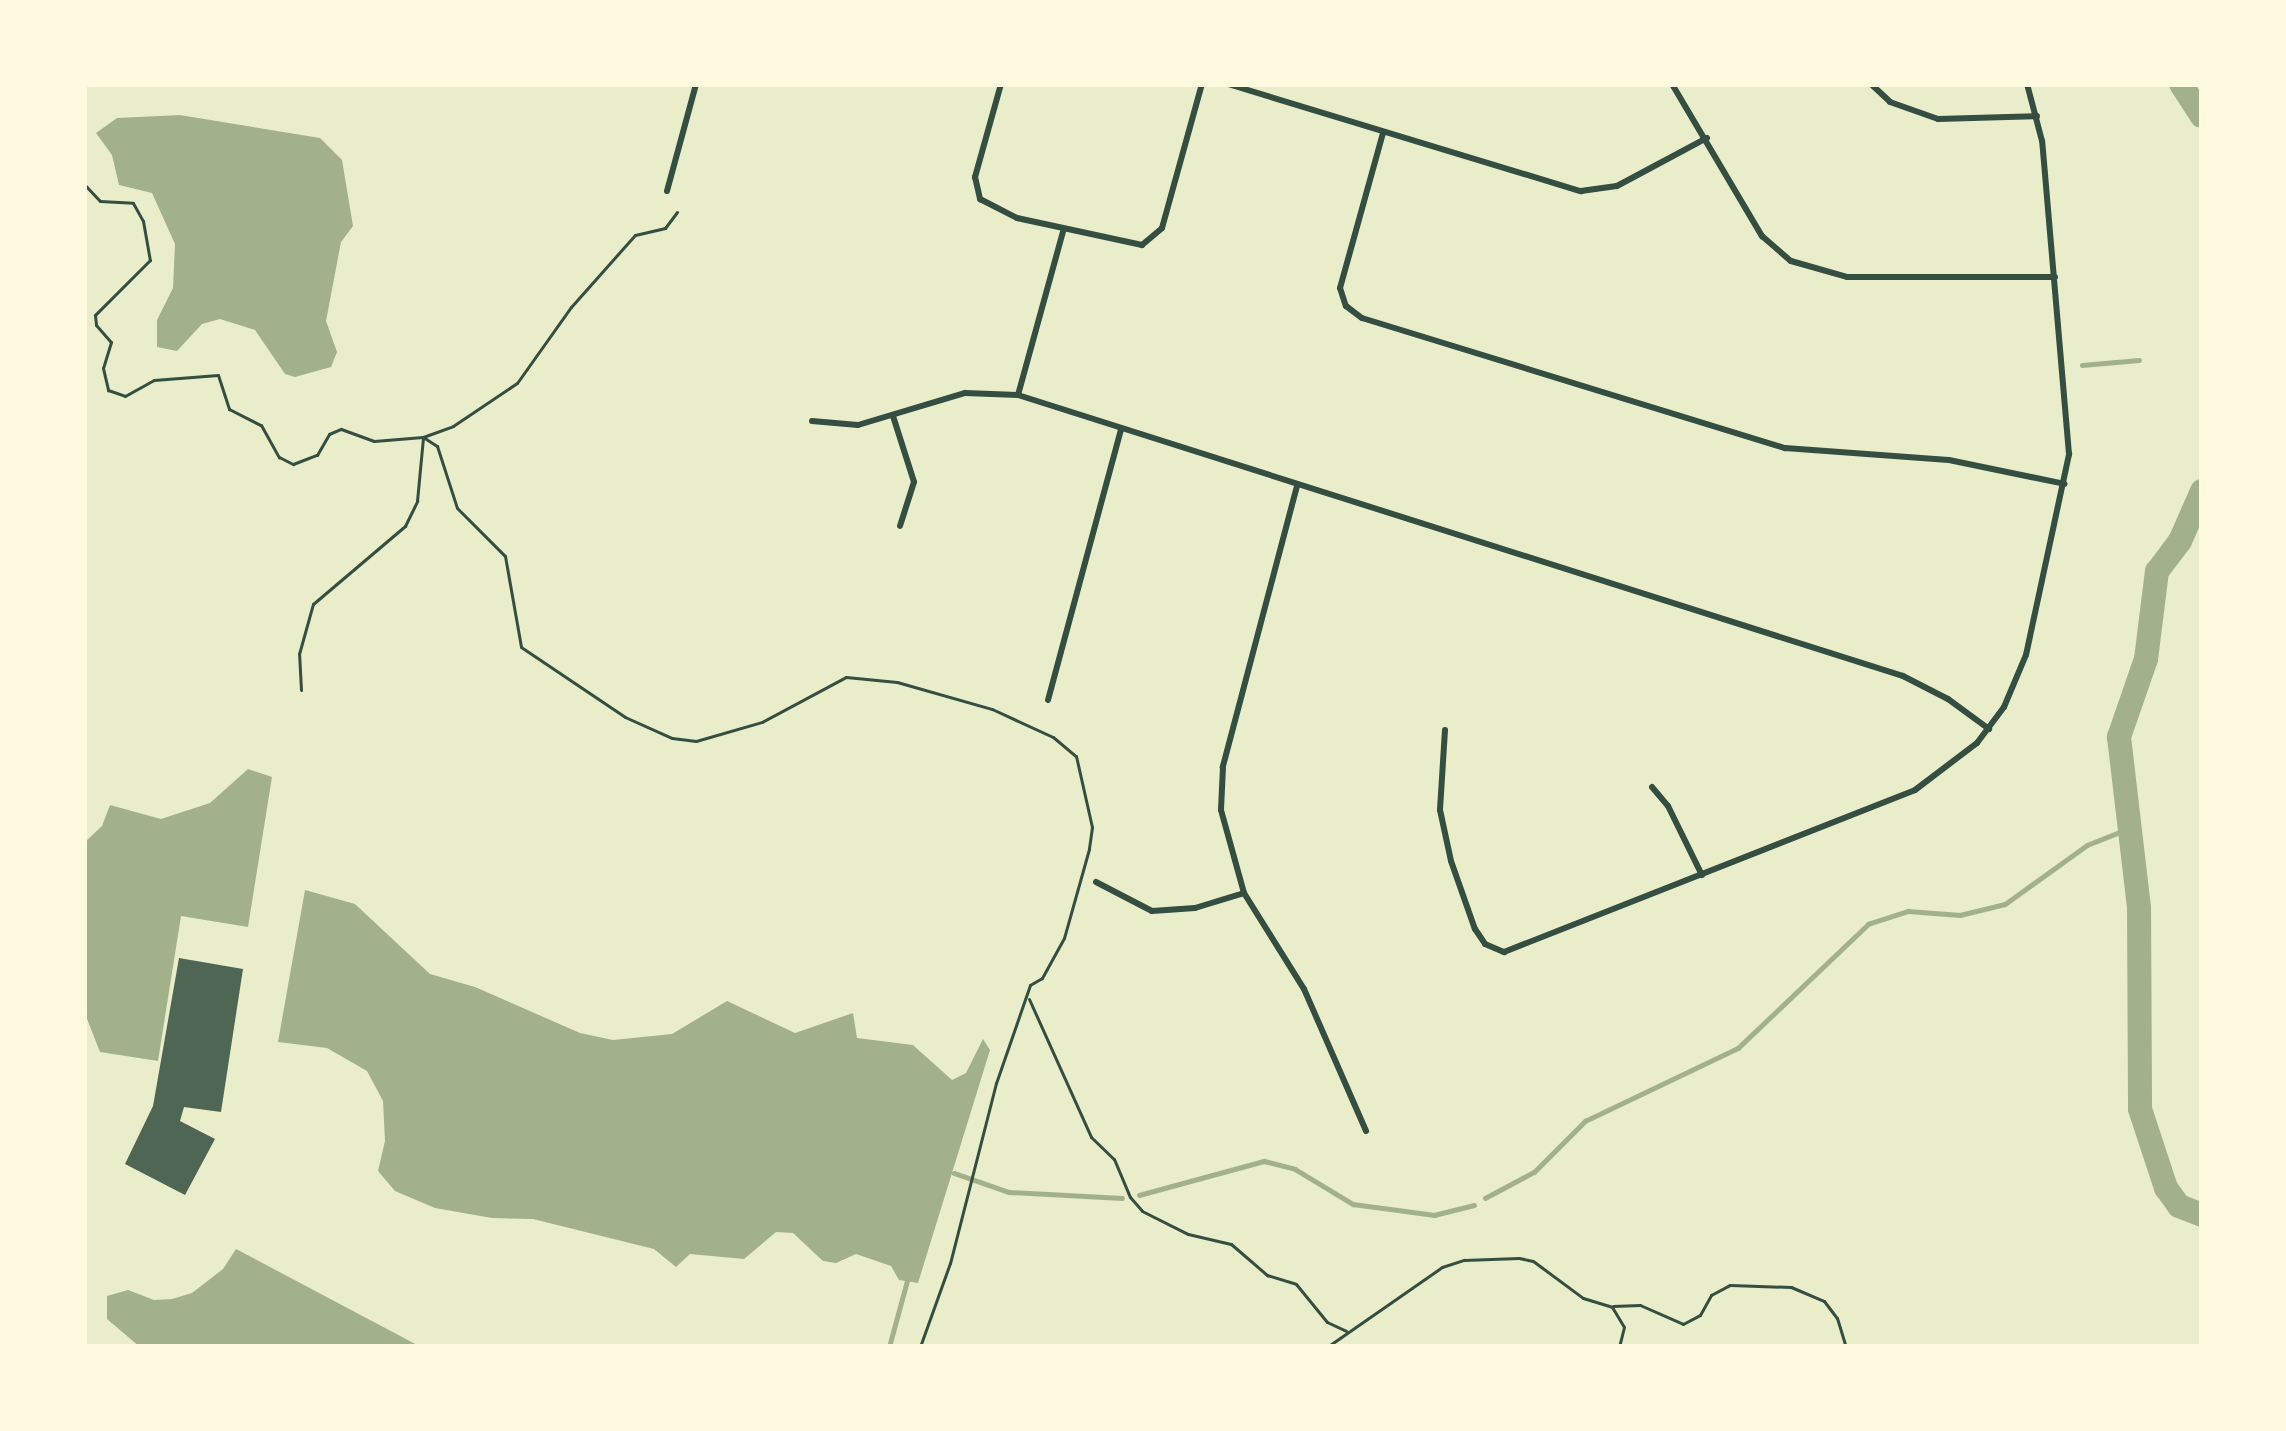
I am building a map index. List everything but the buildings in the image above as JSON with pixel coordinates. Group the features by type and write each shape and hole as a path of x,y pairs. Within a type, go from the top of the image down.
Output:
{"street":[{"path":"667,191 696,84"},
{"path":"1000,84 975,177 980,199 1001,213 1064,232 1136,245 1155,237 1202,84"},
{"path":"1228,84 1581,191 1616,186 1707,138"},
{"path":"1672,84 1762,236 1782,255 1810,269 1876,278 2055,277"},
{"path":"1871,84 1903,109 1938,119 2037,116"},
{"path":"1445,730 1439,780 1444,835 1470,918 1491,948 1504,952 1534,945 1915,790 1949,768 1989,729 2026,655 2065,484 2069,427 2037,116 2027,84"},
{"path":"1383,133 1340,288 1346,306 1362,318 1785,448 1949,460 2065,484"},
{"path":"1018,395 1064,232"},
{"path":"812,422 849,426 965,393 1018,395 1903,676 1932,689 1989,729"},
{"path":"893,416 914,482 900,526"},
{"path":"1048,700 1121,430"},
{"path":"1297,486 1220,785 1224,835 1244,893 1304,989 1366,1131"},
{"path":"1652,787 1668,806 1702,875"},
{"path":"1096,882 1134,905 1159,911 1206,906 1244,893"}],"path":[{"path":"84,184 100,200 133,203 143,221 150,260 95,315 96,325 111,343 103,368 108,390 125,396 154,380 218,375 229,410 261,425 279,457 293,464 317,455 329,434 341,429 374,441 423,437 453,426 517,383 571,307 635,235 664,228 677,212"},
{"path":"301,690 299,654 314,604 405,526 417,501 423,437"},
{"path":"423,437 437,446 457,508 505,556 521,647 625,717 672,738 696,741 762,722 846,677 897,682 992,709 1053,737 1076,756 1092,826 1088,849 1060,946 1042,978 1030,985 996,1084 950,1263 920,1347"},
{"path":"1028,998 1091,1137 1114,1160 1130,1197 1142,1210 1188,1234 1231,1244 1267,1275 1296,1284 1327,1322 1346,1331"},
{"path":"1327,1347 1383,1312 1434,1271 1464,1259 1528,1260 1583,1298 1612,1306 1640,1305 1683,1324 1700,1315 1711,1295 1730,1285 1791,1287 1824,1301 1838,1318 1846,1347"},
{"path":"1612,1306 1624,1327 1619,1347"}],"shaded area":[{"path":"180,115 320,138 342,160 353,226 341,242 326,321 337,352 331,367 295,377 285,374 255,330 220,319 202,324 177,351 157,347 157,320 173,288 175,244 152,193 119,185 112,155 96,133 117,118"},
{"path":"248,769 272,777 248,927 181,916 158,1061 100,1052 84,1011 84,843 102,826 110,805 161,819 210,803"},
{"path":"305,890 355,904 430,974 475,987 580,1033 613,1040 672,1034 727,1001 795,1033 853,1013 857,1038 913,1045 952,1080 966,1073 983,1039 990,1050 918,1283 899,1280 891,1266 856,1254 836,1263 823,1261 793,1233 776,1232 744,1259 690,1254 676,1267 654,1249 533,1219 435,1208 395,1191 378,1171 385,1141 383,1101 367,1071 327,1048 278,1042"},
{"path":"236,1249 421,1347 140,1347 107,1319 107,1296 128,1290 154,1300 192,1293 223,1269"}],"waterway":[{"path":"2181,84 2202,116"},
{"path":"2082,365 2139,360"},
{"path":"2202,491 2180,541 2157,571 2146,659 2119,737 2139,908 2140,1109 2166,1188 2179,1206 2202,1215"},
{"path":"1485,1198 1534,1172 1585,1121 1738,1048 1868,924 1908,911 1960,915 2005,904 2087,845 2130,828"},
{"path":"1139,1195 1264,1161 1295,1169 1353,1204 1434,1215 1474,1205"},
{"path":"954,1173 1009,1192 1122,1198"},
{"path":"889,1347 908,1277"}]}
